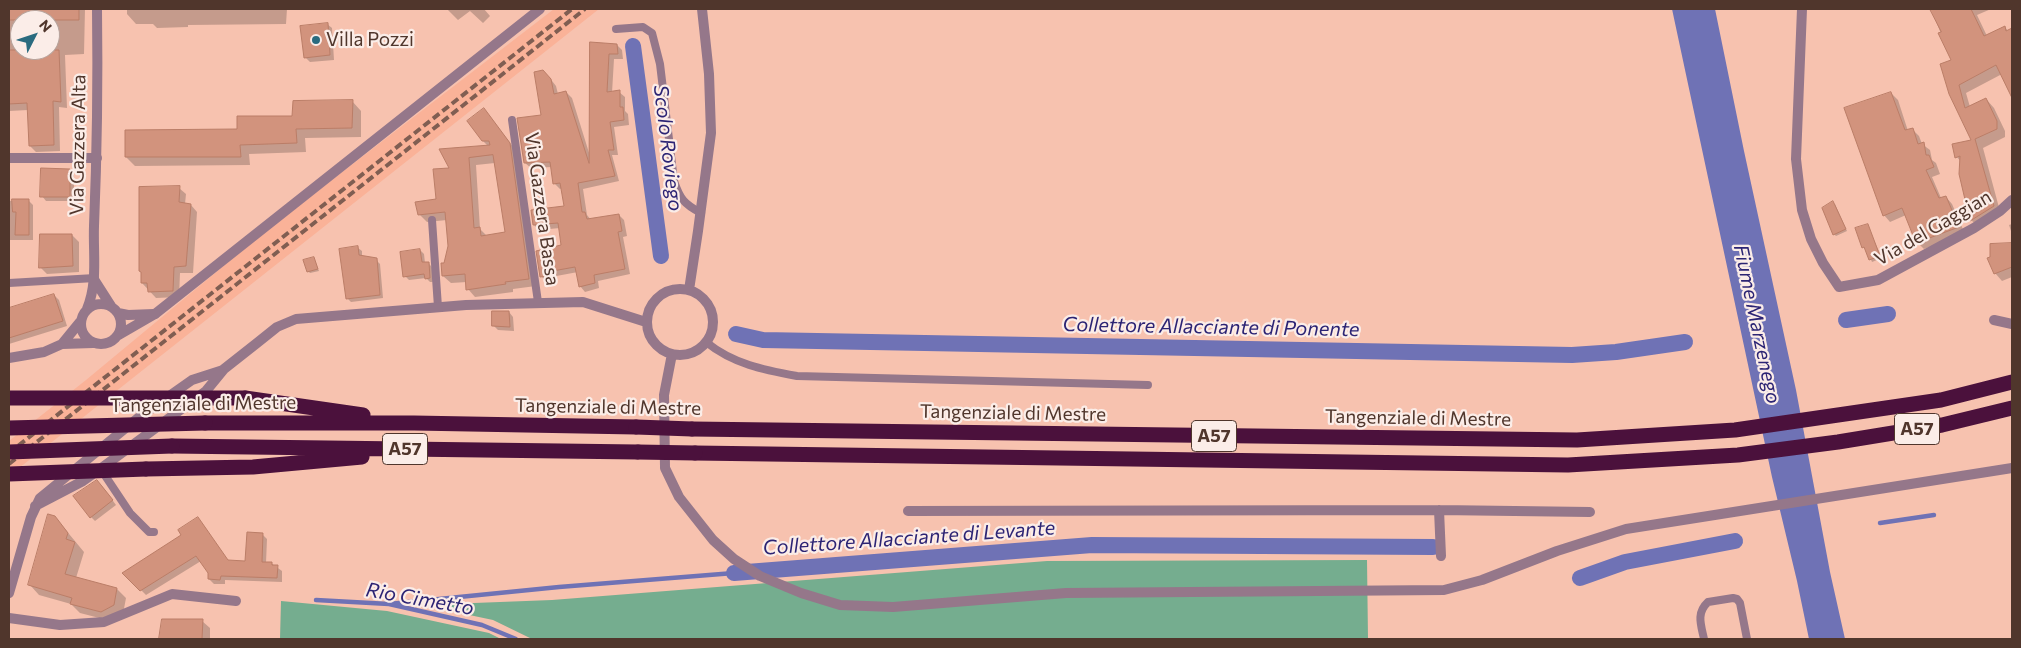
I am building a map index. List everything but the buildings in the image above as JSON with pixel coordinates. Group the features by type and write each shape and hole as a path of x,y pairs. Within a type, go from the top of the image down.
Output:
{"highway":[{"name":"Tangenziale di Mestre","path":"9,428 205,423 414,423 692,429 1577,440 1735,430 1941,400 2012,382"},
{"name":"A57","path":"9,398 245,398 414,423"},
{"name":"A57","path":"9,452 172,446 1568,465 1738,455 1838,442 1942,425 2012,408"},
{"name":"A57","path":"9,474 253,467 458,449"}],"street":[{"name":"Via Gazzera Alta","path":"87,309 95,279 97,9"},
{"path":"9,358 37,354 62,344 109,343 117,336 154,314 540,9"},
{"path":"689,290 711,133 711,104 702,9"},
{"name":"Via del Gaggian","path":"1802,9 1796,159 1802,210 1811,239 1823,263 1839,287 1878,280 1974,228 2000,211 2012,200"},
{"path":"9,158 97,158"},
{"path":"95,279 121,325 117,336"},
{"path":"675,289 689,290 702,298 711,311 712,327 706,342 691,353 672,354 665,352 653,342 647,329 646,322 649,309 657,298 675,289"},
{"name":"Via Gazzera Bassa","path":"35,506 83,481 100,469 206,391 224,369 277,327 296,319 438,307 538,302 583,302 646,322"},
{"path":"62,344 80,322 87,309 94,305 102,304 128,315 154,314"},
{"path":"1994,320 2012,324"},
{"path":"80,322 81,331 93,343"},
{"path":"672,354 664,395 666,468 679,498 713,540 734,559 760,576 793,590 840,605 893,607 1066,593 1444,590 1482,580 1557,551 1626,529 2012,468"},
{"name":"Via Gazzera Bassa","path":"35,506 50,488 138,418 192,380 224,369"},
{"path":"9,593 30,516 35,506"},
{"path":"908,511 1439,510 1590,512"},
{"path":"1439,510 1441,556"},
{"path":"9,618 60,625 104,622 172,594 236,601"}],"lane":[{"path":"616,30 642,27 652,33 660,64 674,180 679,197 701,214"},
{"name":"Via Gazzera Bassa","path":"512,120 538,302"},
{"path":"432,220 438,307"},
{"path":"9,283 95,279"},
{"path":"706,342 724,355 756,369 797,376 1148,385"},
{"path":"100,469 130,513 149,532 154,532"},
{"path":"1704,639 1700,617 1701,610 1705,604 1712,600 1734,598 1740,603 1747,639"}],"shaded area":[{"path":"554,9 599,9 9,476 9,441 86,380 267,230"}],"green space":[{"path":"1367,560 1368,639 532,639 493,620 422,605 552,600 1047,561"},
{"path":"281,601 387,611 489,633 501,639 280,639"}],"water":[{"name":"Fiume Marzenego","path":"1672,9 1715,9 1796,390 1830,572 1845,639 1809,639 1772,477"}],"waterway":[{"name":"Scolo Roviego","path":"633,46 661,256"},
{"name":"Collettore Allacciante di Ponente","path":"1846,320 1888,314"},
{"name":"Collettore Allacciante di Ponente","path":"736,334 763,340 1572,355 1616,352 1685,342"},
{"name":"Collettore Allacciante di Levante","path":"1880,523 1934,515"},
{"name":"Collettore Allacciante di Levante","path":"1580,578 1625,562 1735,541"},
{"name":"Collettore Allacciante di Levante","path":"734,573 1092,545 1433,547"},
{"name":"Collettore Allacciante di Levante","path":"389,604 559,587 734,573"},
{"name":"Rio Cimetto","path":"316,600 389,604 482,625 516,639"}],"railway":[{"path":"9,453 572,9"},
{"path":"9,464 585,9"}],"place":[{"name":"Villa Pozzi","path":"316,40"}]}
